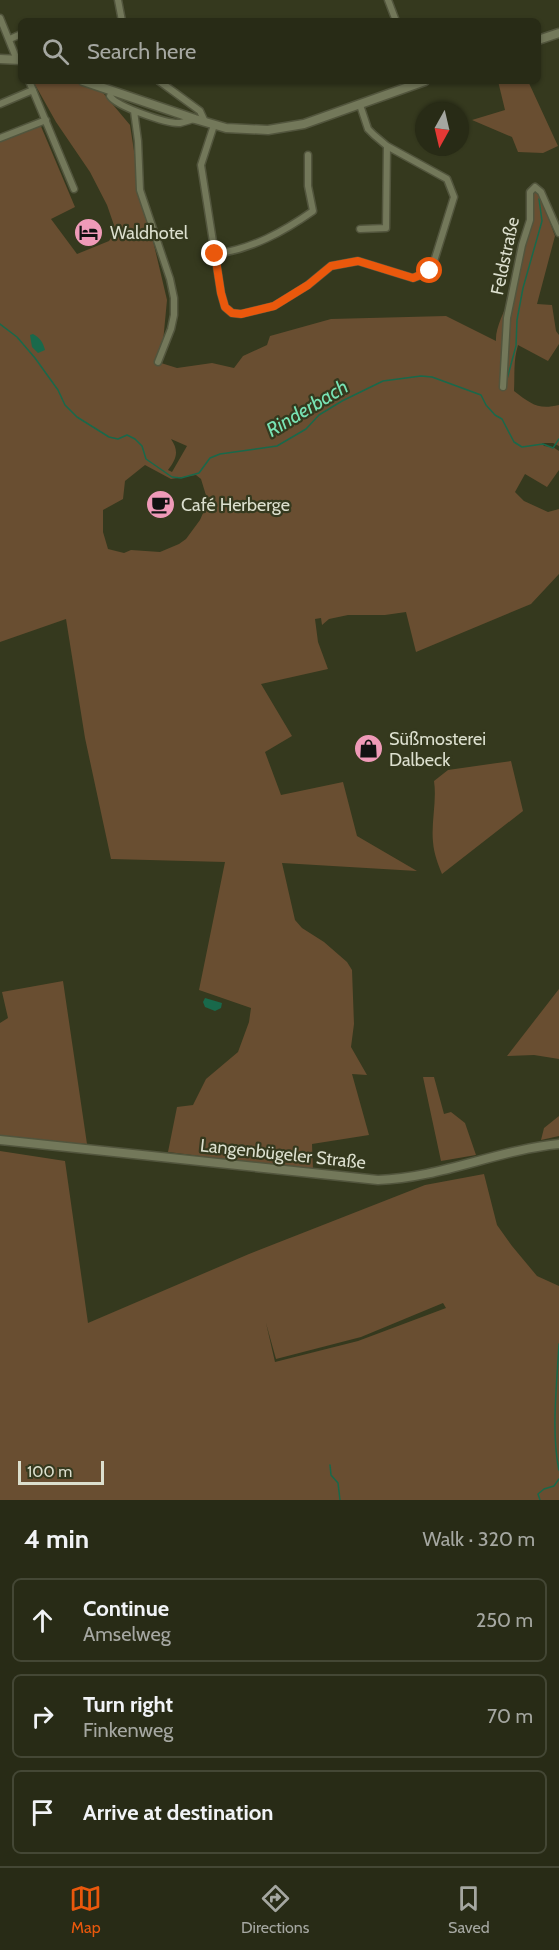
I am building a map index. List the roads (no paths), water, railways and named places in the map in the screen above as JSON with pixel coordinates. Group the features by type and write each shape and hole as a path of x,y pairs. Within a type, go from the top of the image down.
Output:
{"main road":[{"path":"541,39 559,33"},
{"path":"0,59 18,60"},
{"path":"105,87 214,125 252,130 288,128 304,124 415,84"},
{"name":"Langenbügeler Straße","path":"0,1140 378,1180 427,1175 518,1150 559,1144"}],"street":[{"path":"118,0 121,18"},
{"path":"388,0 395,18"},
{"path":"0,18 18,58"},
{"path":"10,39 18,35"},
{"path":"30,84 74,189"},
{"path":"163,84 200,111 204,122"},
{"path":"105,87 113,100 134,111 176,122 195,119"},
{"path":"0,104 33,90"},
{"path":"214,125 201,165 225,307 232,313 250,312 274,306 291,297 331,266 358,261 413,278 430,271 454,197 447,179 387,146 368,129 360,105"},
{"path":"134,111 140,190 170,279 174,298 171,329 158,362"},
{"path":"0,138 46,120"},
{"path":"360,229 386,228 387,146"},
{"path":"215,254 248,247 296,223 313,211 308,186 308,155"},
{"name":"Feldstraße","path":"503,387 507,318 522,245 531,220 530,192 535,187 541,192 559,233"}],"waterway":[{"path":"507,379 516,346 517,320 523,288 542,221 539,199"},
{"name":"Rinderbach","path":"0,324 17,337 35,358 58,390 65,405 77,417 109,437 118,439 127,435 135,439 142,446 146,459 172,477 181,478 199,473 210,458 220,454 277,446 306,429 319,415 383,381 421,376 432,377 481,395 486,405 502,419 514,442 522,447 543,444 553,448 559,439"},
{"path":"559,1344 555,1424 559,1470"},
{"path":"330,1465 331,1475 338,1483 340,1500"},
{"path":"540,1500 538,1494 554,1486 559,1479"}],"place":[{"name":"Waldhotel","path":"89,233"},
{"name":"Café Herberge","path":"160,505"},
{"name":"Süßmosterei Dalbeck","path":"368,749"}]}
